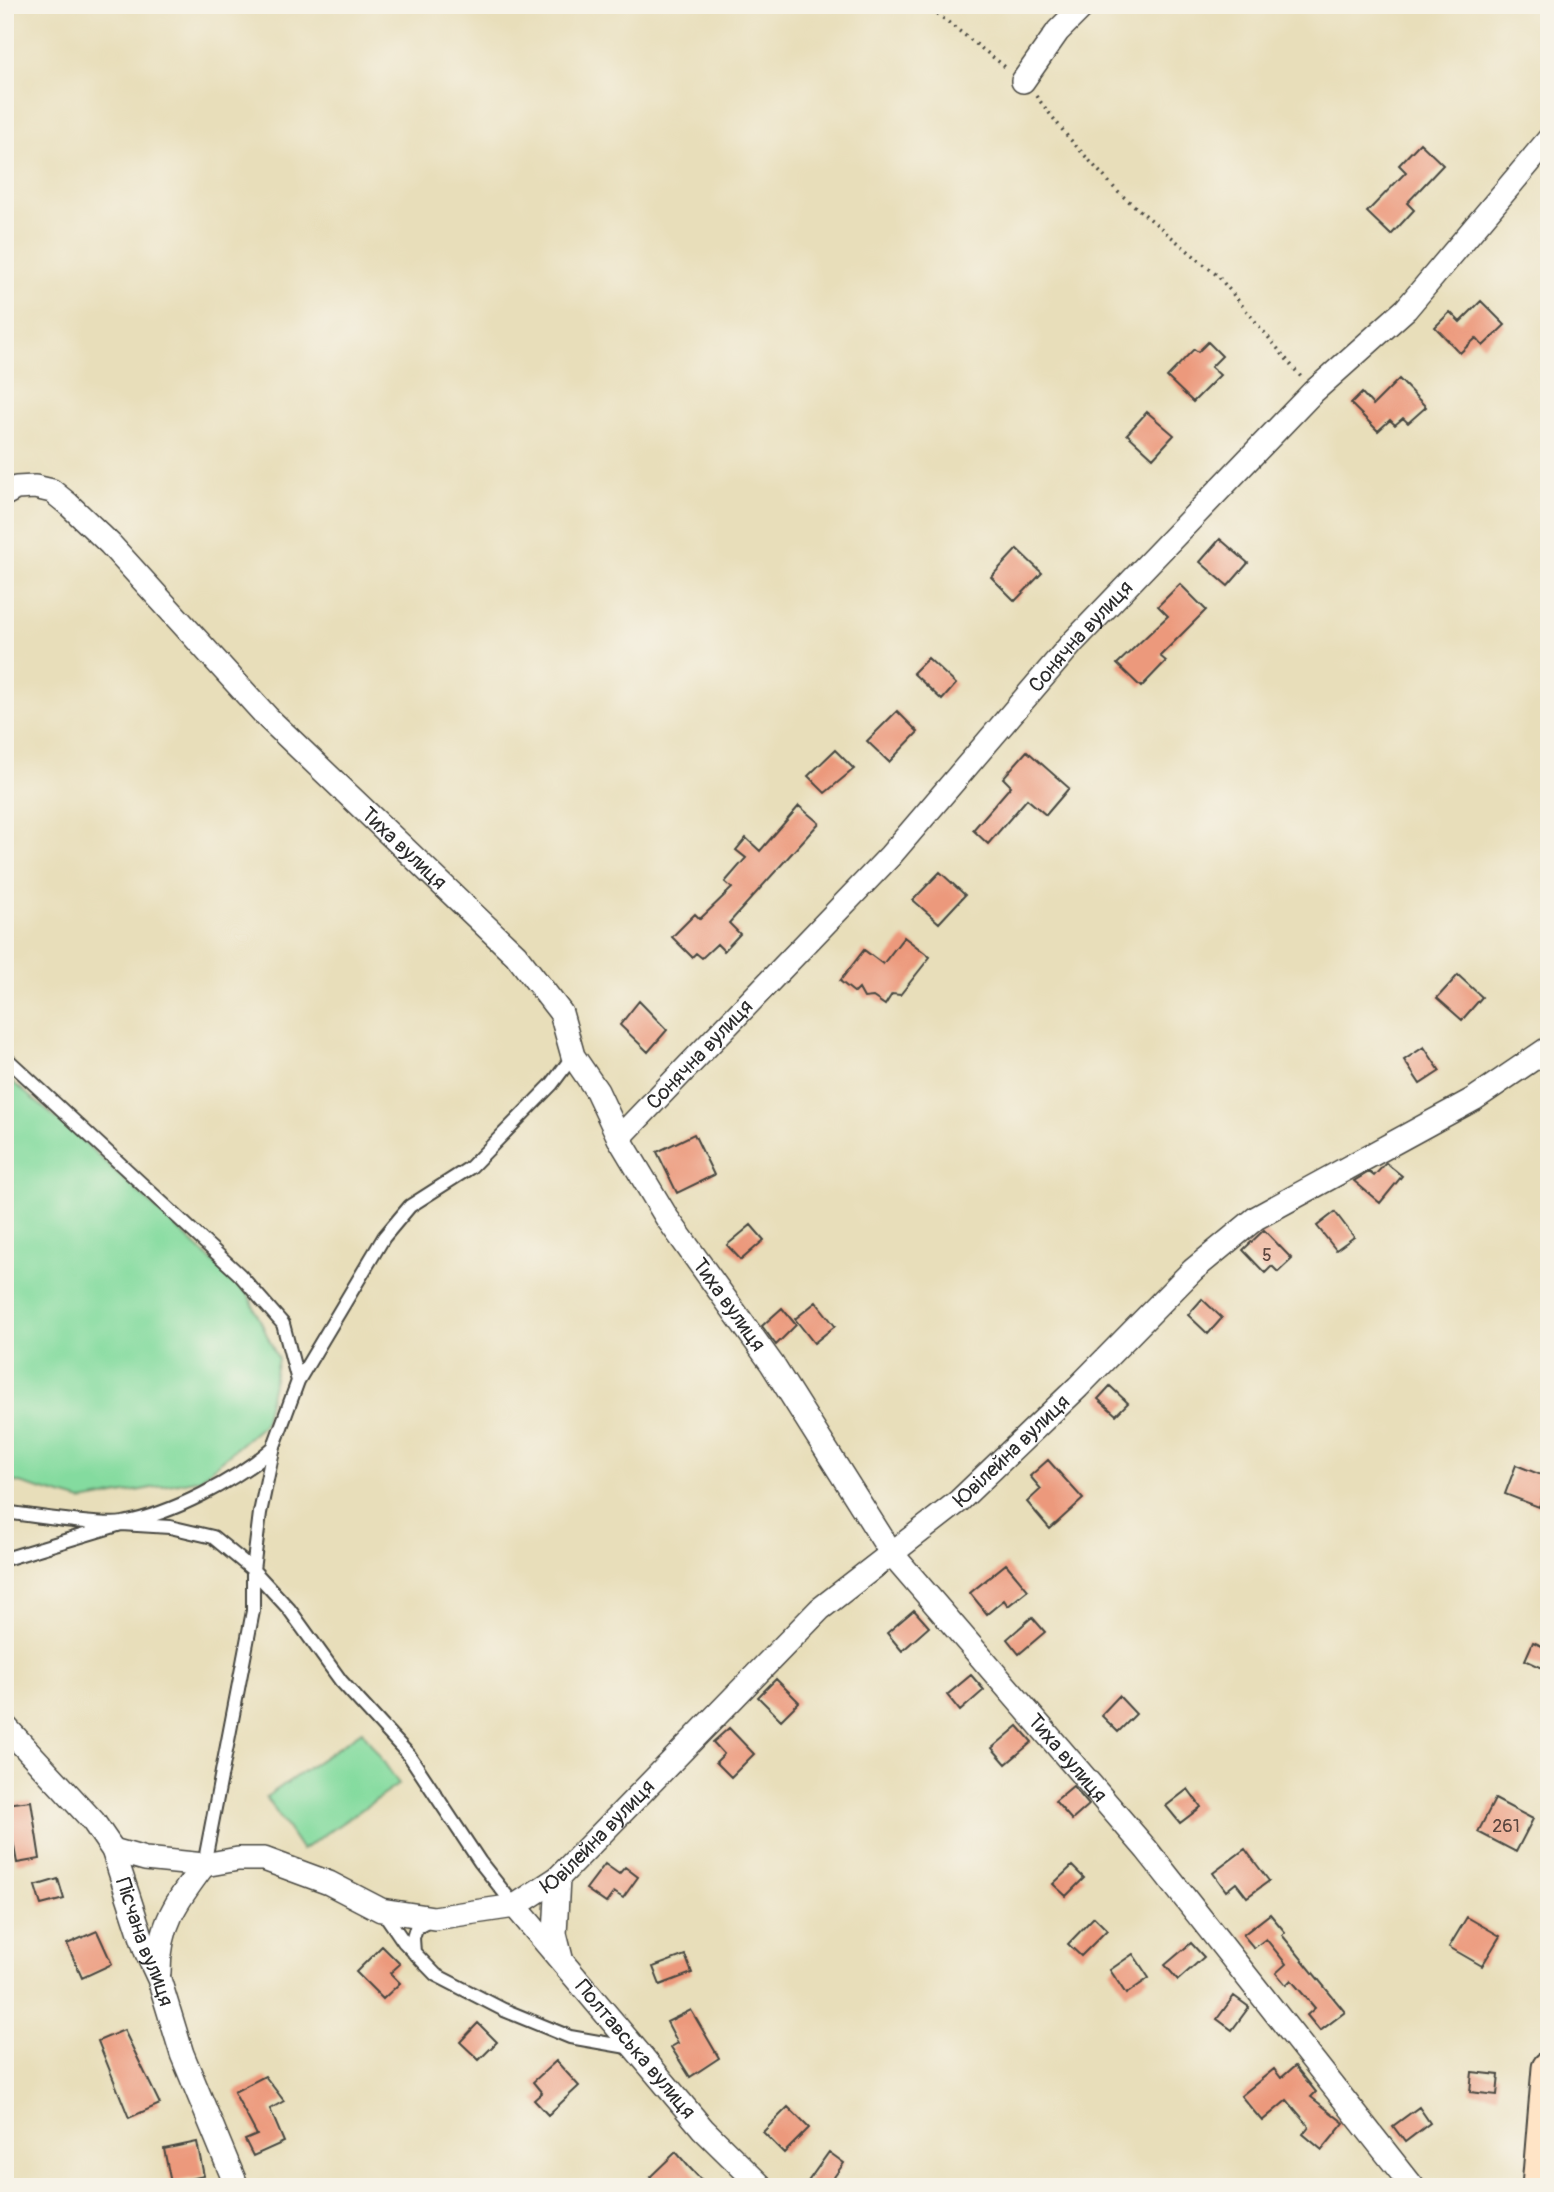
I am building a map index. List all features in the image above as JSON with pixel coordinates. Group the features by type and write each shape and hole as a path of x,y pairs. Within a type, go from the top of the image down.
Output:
{"main road":[{"path":"1539,2187 1549,2068"}],"street":[{"path":"1023,81 1058,31 1084,5"},
{"name":"Сонячна вулиця","path":"619,1138 890,856 1073,642 1313,392 1406,309 1549,139"},
{"name":"Тиха вулиця","path":"5,494 16,488 35,487 52,491 110,544 268,718 516,955 561,1013 573,1056 597,1091 619,1138 667,1218 772,1364 892,1554 1147,1850 1413,2187"},
{"name":"Ювілейна вулиця","path":"515,1906 558,1878 820,1609 958,1501 1077,1388 1193,1270 1256,1218 1474,1099 1549,1048"},
{"name":"Пісчана вулиця","path":"5,1726 93,1821 113,1850 146,1951 159,1979 182,2054 237,2187"},
{"path":"113,1850 145,1859 204,1865 238,1859 264,1859 329,1883 381,1910 434,1918 515,1906"},
{"path":"159,1979 159,1948 165,1924 204,1865"},
{"path":"558,1878 555,1934 561,1961"},
{"name":"Полтавська вулиця","path":"515,1906 703,2129 762,2187"}],"lane":[{"path":"204,1865 253,1611 253,1570 260,1513 274,1446 298,1381 384,1237 410,1206 471,1167 552,1084 573,1056"},
{"path":"5,1057 240,1275 284,1324 298,1381"},
{"path":"5,1559 121,1524 188,1500 249,1469 274,1446"},
{"path":"5,1512 170,1527 213,1537 253,1570 289,1609 341,1681 409,1755 480,1862 515,1906"},
{"path":"5,1567 22,1554"},
{"path":"381,1910 436,1975 504,2010 570,2037 635,2048"},
{"path":"414,1952 413,1938 416,1928 434,1918"}],"path":[{"path":"926,5 1023,81 1068,137 1118,192 1218,276 1313,392"}],"green space":[{"path":"5,1076 73,1132 248,1294 278,1359 264,1424 200,1479 82,1501 5,1479"},
{"path":"362,1731 399,1784 302,1850 266,1797"}],"building":[{"path":"1420,143 1443,165 1407,203 1414,210 1391,235 1367,212 1406,172 1399,165"},
{"path":"1481,301 1505,325 1483,346 1476,338 1460,353 1435,327 1450,312 1460,322"},
{"path":"1208,342 1222,356 1211,367 1220,375 1193,402 1167,377 1194,349 1198,352"},
{"path":"1399,379 1426,407 1408,423 1403,418 1395,425 1390,420 1378,431 1351,404 1362,393 1373,405"},
{"path":"1147,412 1174,435 1153,458 1127,434"},
{"path":"1220,539 1248,563 1228,586 1200,562"},
{"path":"1017,549 1042,573 1015,601 991,577"},
{"path":"1180,584 1206,610 1160,656 1166,661 1141,687 1117,664 1168,616 1158,606"},
{"path":"928,658 956,684 942,700 913,673"},
{"path":"897,711 918,732 889,762 867,741"},
{"path":"835,750 854,769 825,793 808,776"},
{"path":"1027,751 1069,788 1046,815 1027,799 988,844 973,830 1011,786 1003,778"},
{"path":"799,806 819,823 729,923 740,934 724,951 717,944 702,958 696,953 692,957 672,937 695,914 700,919 732,888 725,882 746,858 736,850 746,838 760,851"},
{"path":"940,872 965,895 939,923 913,900"},
{"path":"904,937 930,957 900,995 892,994 885,1005 873,997 864,998 859,989 855,993 840,981 864,950 883,964"},
{"path":"1458,975 1482,997 1462,1020 1437,998"},
{"path":"639,1001 667,1030 648,1052 620,1025"},
{"path":"1424,1047 1440,1071 1420,1084 1404,1060"},
{"path":"694,1134 714,1175 677,1193 657,1152"},
{"path":"1386,1163 1402,1176 1380,1203 1354,1181 1369,1172 1374,1176"},
{"path":"1335,1212 1354,1237 1336,1250 1317,1226"},
{"path":"751,1225 764,1240 741,1260 727,1245"},
{"path":"1264,1230 1292,1259 1278,1272 1272,1266 1265,1273 1243,1250"},
{"path":"1202,1299 1222,1318 1208,1334 1188,1315"},
{"path":"816,1302 835,1326 814,1343 795,1319"},
{"path":"782,1308 796,1325 776,1345 762,1326"},
{"path":"1110,1386 1128,1403 1116,1415 1098,1399"},
{"path":"1048,1460 1083,1499 1050,1529 1027,1502 1041,1489 1030,1476"},
{"path":"1516,1465 1549,1478 1539,1507 1505,1494"},
{"path":"1006,1564 1028,1590 1008,1606 1004,1600 987,1614 970,1593"},
{"path":"914,1610 929,1627 902,1651 887,1633"},
{"path":"1032,1617 1045,1632 1019,1654 1007,1639"},
{"path":"1533,1642 1549,1649 1549,1671 1525,1660"},
{"path":"971,1675 984,1690 960,1711 947,1695"},
{"path":"776,1679 799,1702 781,1720 758,1697"},
{"path":"1119,1696 1136,1714 1118,1732 1101,1715"},
{"path":"1018,1726 1032,1742 1006,1764 992,1748"},
{"path":"729,1728 754,1754 731,1777 716,1762 724,1754 713,1742"},
{"path":"1073,1786 1089,1805 1072,1820 1055,1801"},
{"path":"1188,1789 1201,1807 1180,1823 1166,1806"},
{"path":"1495,1799 1533,1819 1516,1852 1478,1832"},
{"path":"31,1801 40,1859 17,1863 10,1825 5,1825 5,1804"},
{"path":"1245,1849 1269,1881 1247,1897 1236,1883 1226,1891 1213,1873"},
{"path":"605,1864 619,1874 625,1867 638,1877 623,1898 614,1892 606,1903 586,1889"},
{"path":"1072,1866 1084,1878 1066,1896 1053,1884"},
{"path":"58,1879 64,1899 41,1905 35,1886"},
{"path":"1270,1914 1285,1932 1282,1935 1345,2012 1320,2031 1307,2015 1315,2008 1291,1980 1286,1985 1276,1973 1286,1964 1266,1939 1254,1948 1243,1935"},
{"path":"1094,1917 1107,1930 1081,1956 1068,1944"},
{"path":"1467,1917 1500,1936 1482,1966 1449,1947"},
{"path":"97,1931 112,1964 82,1978 67,1944"},
{"path":"1191,1943 1204,1957 1178,1980 1165,1965"},
{"path":"382,1946 400,1964 390,1973 400,1983 383,1999 356,1972"},
{"path":"1133,1954 1149,1978 1126,1994 1110,1970"},
{"path":"685,1955 692,1973 660,1985 653,1967"},
{"path":"1234,1996 1249,2007 1232,2030 1217,2019"},
{"path":"691,2010 719,2058 690,2077 671,2047 678,2043 667,2022"},
{"path":"478,2023 497,2042 479,2060 460,2042"},
{"path":"124,2030 160,2104 129,2118 98,2041"},
{"path":"556,2061 579,2086 548,2115 534,2100 542,2093 533,2082"},
{"path":"1295,2066 1316,2092 1311,2097 1344,2123 1322,2150 1303,2134 1309,2126 1287,2100 1262,2121 1241,2096 1274,2069 1281,2078"},
{"path":"1472,2072 1499,2075 1497,2095 1470,2092"},
{"path":"265,2076 284,2101 270,2109 284,2142 253,2156 245,2140 257,2135 234,2092"},
{"path":"788,2107 809,2128 784,2153 763,2132"},
{"path":"1419,2107 1430,2123 1405,2142 1393,2126"},
{"path":"197,2142 204,2176 171,2183 164,2149"},
{"path":"676,2152 708,2187 660,2187 650,2177"},
{"path":"829,2152 844,2163 827,2187 804,2187"}]}
